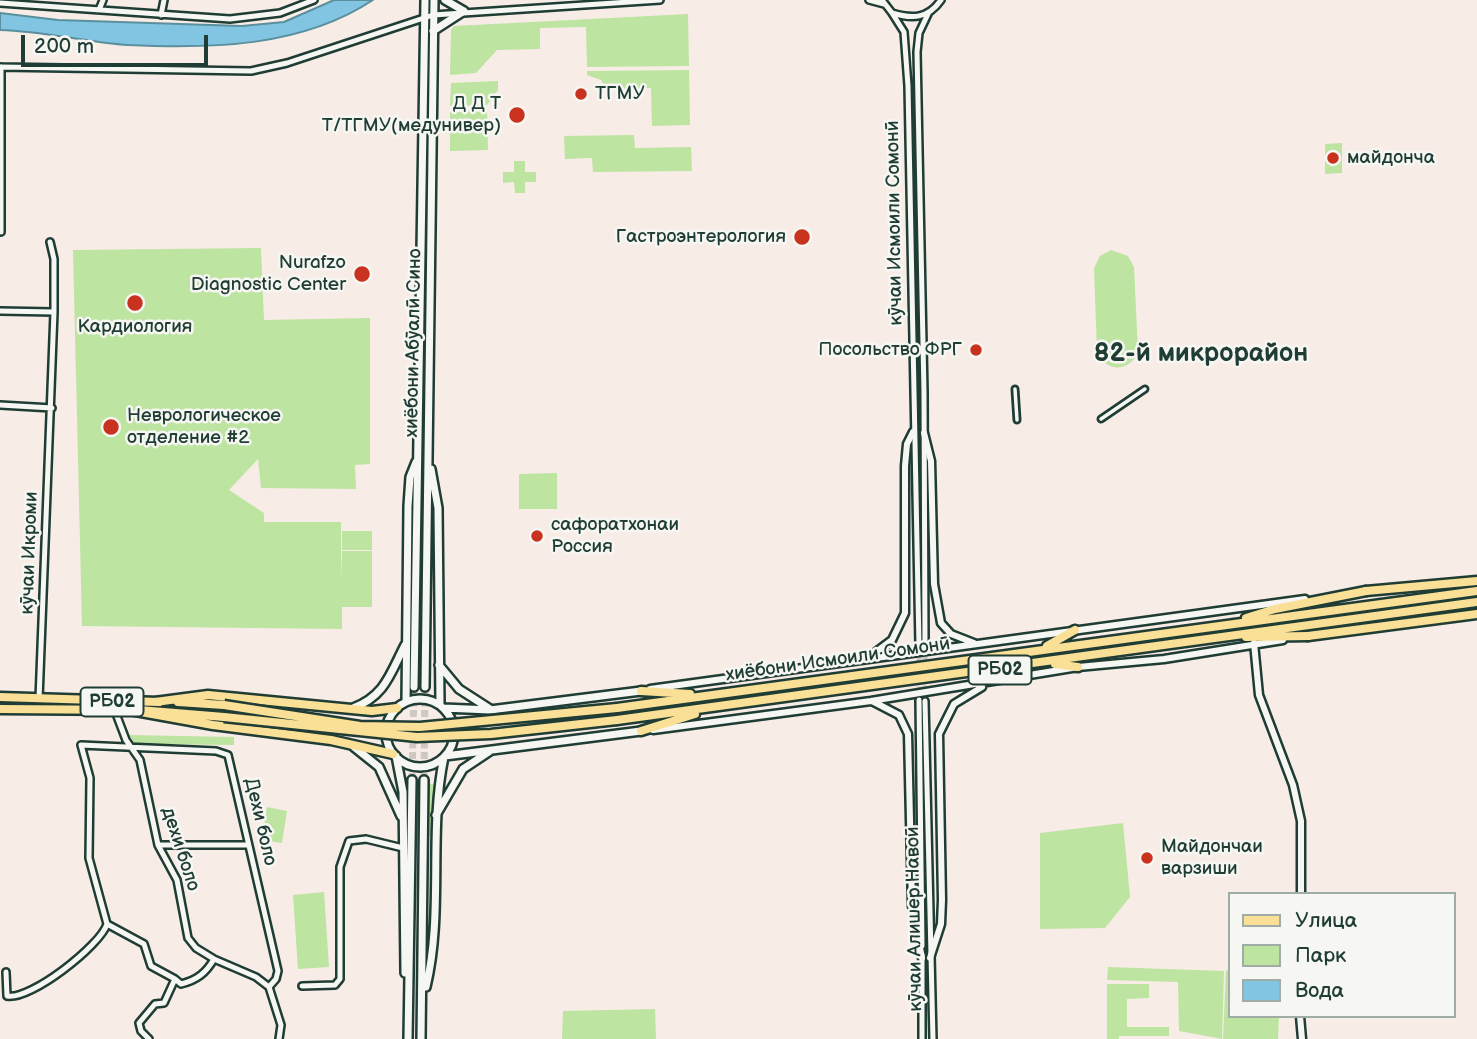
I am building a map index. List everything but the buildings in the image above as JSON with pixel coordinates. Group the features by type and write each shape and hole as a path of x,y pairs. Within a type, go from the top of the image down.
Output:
{"main road":[{"name":"хиёбони Абӯалӣ Сино","path":"414,687 425,0"},
{"name":"хиёбони Абӯалӣ Сино","path":"425,687 433,0"},
{"path":"433,31 464,11 445,0"},
{"path":"406,702 409,496 410,477 418,457"},
{"path":"423,994 428,980 432,938 435,817 444,757 454,732 442,707 439,666 438,508 428,458"},
{"path":"1224,625 1275,609 1366,591 1477,581"},
{"name":"хиёбони Исмоили Сомонӣ","path":"0,697 224,705 360,726 420,727 617,708 1477,591"},
{"name":"хиёбони Исмоили Сомонӣ","path":"0,709 130,710 417,737 491,734 617,720 1477,602"},
{"path":"1226,638 1308,636 1477,614"},
{"path":"1042,649 1075,630"},
{"path":"350,709 372,701 385,684 407,641"},
{"path":"1045,662 1078,667"},
{"path":"439,666 459,689 490,710"},
{"path":"409,995 403,938 402,783 386,735 390,716 397,708 406,702 424,699 442,707 490,710 641,691 706,695"},
{"name":"РБ02","path":"155,702 208,695 350,709 397,708"},
{"path":"394,755 420,767 444,757 494,748 641,731 714,707"},
{"name":"РБ02","path":"130,710 154,716 351,744 394,755"},
{"path":"351,744 379,767 402,821"},
{"path":"435,817 463,769 494,748"},
{"path":"408,1039 412,780"},
{"path":"421,1039 424,780"}],"street":[{"path":"99,10 103,0"},
{"path":"161,15 164,0"},
{"path":"0,3 230,19 280,13 314,0"},
{"path":"1,232 1,67 251,71 287,63 433,15 660,0"},
{"path":"869,0 883,2"},
{"path":"892,13 906,17 928,14 941,0"},
{"name":"кӯчаи Исмоили Сомонӣ","path":"883,2 904,32 906,59 913,432 922,645 924,433 917,52 919,33 928,14"},
{"name":"кӯчаи Икроми","path":"39,699 52,408 54,259 50,242"},
{"path":"0,311 54,312"},
{"path":"912,326 923,326"},
{"path":"1015,388 1017,420"},
{"path":"1101,419 1145,389"},
{"path":"0,405 52,408"},
{"path":"865,660 892,640 905,613 905,466 907,444 913,432"},
{"path":"924,433 931,461 934,584 941,623 959,639 980,645"},
{"path":"916,519 924,519"},
{"path":"641,691 1366,591"},
{"path":"641,731 871,701 1078,667 1164,659 1308,636"},
{"path":"1254,643 1259,695 1293,785 1301,821 1301,892"},
{"path":"926,958 941,924 939,734 954,705 993,682"},
{"path":"871,701 886,706 899,715 908,734 912,906 926,958"},
{"name":"кӯчаи Алишер Навоӣ","path":"922,1039 926,958 928,798 922,701 919,799 926,958 933,1039"},
{"name":"дехи боло","path":"115,710 126,740 140,760 158,845 177,880 188,938 196,948 256,977 269,988"},
{"path":"6,972 7,996 20,996 44,983 104,934 107,924 89,858 90,778 81,745 133,748"},
{"name":"Дехи боло","path":"133,748 216,751 228,755 278,971 269,988"},
{"path":"302,986 335,985 340,979 340,867 349,841 366,839 403,848"},
{"path":"158,845 248,845"},
{"path":"107,924 144,944 151,966 181,984 205,973 214,959"},
{"path":"149,1039 141,1031 139,1023 155,1004 164,1003 174,979"},
{"path":"269,988 281,1025 279,1039"},
{"path":"1300,1018 1303,1039"}],"green space":[{"path":"688,14 689,66 587,67 586,27 540,28 540,49 497,50 476,73 450,75 451,30 454,26"},
{"path":"689,70 690,125 652,126 651,88 606,89 601,80 587,75 587,71"},
{"path":"498,81 498,90 487,105 450,106 451,83"},
{"path":"487,111 488,150 450,151 450,112"},
{"path":"634,135 635,148 691,147 692,171 593,172 592,158 565,159 564,136"},
{"name":"майдонча","path":"1342,143 1342,173 1325,174 1325,144"},
{"path":"514,161 525,161 525,172 536,172 536,182 525,182 525,193 515,193 514,182 503,183 503,172 514,172"},
{"path":"261,248 264,320 370,318 370,464 355,465 356,489 261,488 258,459 229,490 264,513 264,522 341,522 341,579 342,551 372,551 372,607 342,607 342,629 82,626 73,250"},
{"path":"1111,250 1128,256 1134,267 1138,352 1129,363 1118,367 1106,364 1097,352 1094,268 1100,256"},
{"path":"557,473 557,509 519,509 519,474"},
{"path":"342,531 372,531 372,550 342,550"},
{"path":"129,735 234,737 234,745 135,744"},
{"path":"439,784 438,831 428,837 427,848 418,849 397,818 397,785"},
{"path":"267,807 287,811 282,843 262,840"},
{"path":"1123,823 1130,897 1105,928 1040,929 1040,833"},
{"path":"324,892 329,967 298,969 293,895"},
{"path":"1108,967 1224,971 1222,1039 1179,1031 1178,982 1107,980"},
{"path":"1226,970 1228,1018 1279,1018 1278,1039 1223,1039"},
{"path":"1107,984 1149,984 1149,998 1127,999 1127,1027 1169,1027 1169,1036 1119,1036 1119,1039 1107,1039"},
{"path":"655,1009 656,1039 562,1039 563,1011"}],"water":[{"path":"334,0 373,0 346,16 317,27 255,42 224,45 128,45 0,30 0,13 58,20 242,26 284,22"}],"tunnel":[{"path":"925,648 925,701"},
{"path":"919,649 919,695"},
{"path":"412,780 414,687"},
{"path":"424,780 425,687"}],"place":[{"name":"ТГМУ","path":"581,94"},
{"name":"Д Д Т Т/ТГМУ(медунивер)","path":"517,115"},
{"name":"майдонча","path":"1333,158"},
{"name":"Гастроэнтерология","path":"802,237"},
{"name":"Nurafzo Diagnostic Center","path":"362,274"},
{"name":"Кардиология","path":"135,303"},
{"name":"Посольство ФРГ","path":"976,350"},
{"name":"Неврологическое отделение #2","path":"111,427"},
{"name":"сафоратхонаи Россия","path":"537,536"},
{"name":"Майдончаи варзиши","path":"1147,858"}],"district":[{"name":"82-й микрорайон","path":"1201,354"}]}
